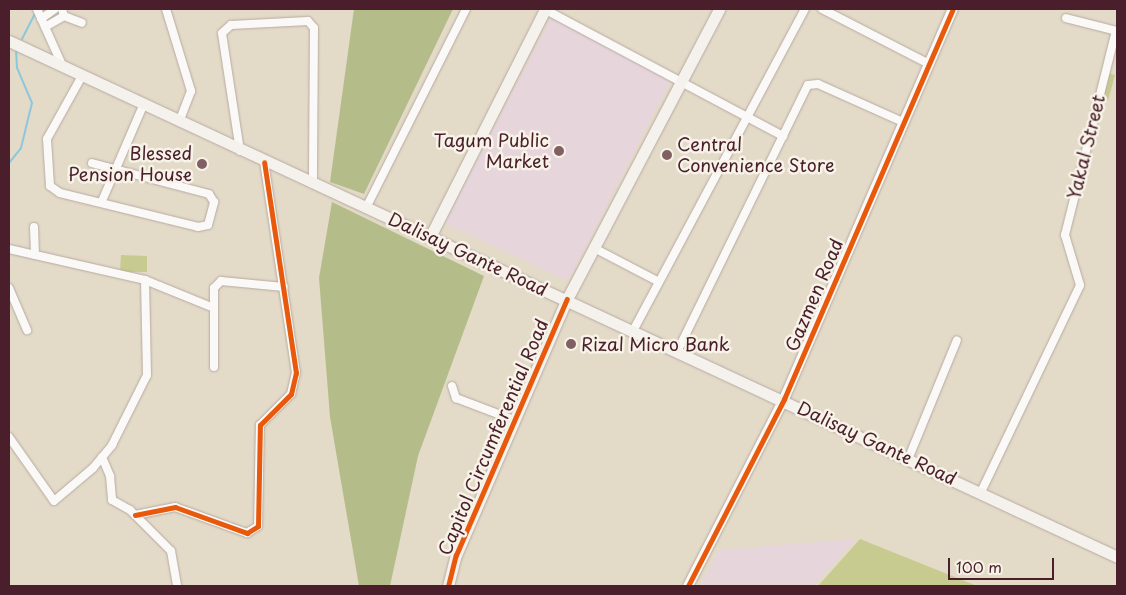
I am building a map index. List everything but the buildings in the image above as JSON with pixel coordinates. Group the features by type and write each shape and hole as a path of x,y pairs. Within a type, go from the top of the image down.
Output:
{"main road":[{"path":"431,235 544,9"},
{"name":"Capitol Circumferential Road","path":"448,586 456,555 567,299 719,9"},
{"name":"Dalisay Gante Road","path":"9,41 240,151 431,235 909,457 1117,557"}],"street":[{"path":"37,9 64,67"},
{"path":"41,19 55,9"},
{"path":"166,9 191,91 179,122"},
{"path":"367,206 466,9"},
{"path":"544,9 783,136"},
{"path":"634,329 805,9"},
{"path":"822,9 929,64"},
{"name":"Gazmen Road","path":"688,586 784,399 953,9"},
{"path":"45,27 63,12 82,23"},
{"path":"1066,18 1117,31"},
{"path":"240,151 222,33 231,25 308,21 314,28 313,184"},
{"name":"Yakal Street","path":"981,492 1080,285 1065,235 1117,31"},
{"path":"82,76 46,139 50,186 60,193 102,201 198,227 208,225 214,202 209,194 92,163"},
{"path":"678,350 808,85 814,82 903,122"},
{"path":"102,201 114,169 143,106"},
{"path":"135,515 175,508 247,533 258,526 261,422 291,394 296,381 284,287 264,162"},
{"path":"34,227 35,255"},
{"path":"594,248 659,282"},
{"path":"9,249 146,280 214,308"},
{"path":"9,437 54,501 102,457 148,375 146,280"},
{"path":"214,367 214,288 221,281 284,287"},
{"path":"9,288 27,330"},
{"path":"909,457 957,340"},
{"path":"452,386 456,398 514,420"},
{"path":"102,457 110,476 112,500 135,515 171,551 177,586"}],"shaded area":[{"name":"Tagum Public Market","path":"552,16 672,78 568,281 445,223"},
{"path":"856,539 813,586 700,586 719,550"}],"green space":[{"path":"354,9 453,9 364,194 330,182"},
{"path":"1102,72 1115,75 1108,101 1095,98"},
{"path":"332,202 484,276 418,456 390,586 359,586 330,417 319,278"},
{"path":"121,255 147,256 147,272 120,272"},
{"path":"860,539 977,586 818,586"}],"waterway":[{"path":"22,39 34,15"},
{"path":"9,163 21,148 32,103 17,68 16,51"}],"cycle path":[{"path":"688,586 784,399 953,9"},
{"path":"135,515 175,507 247,533 258,526 260,425 291,394 296,373 264,162"},
{"path":"448,586 456,555 567,299"}],"place":[{"name":"Tagum Public Market","path":"559,151"},
{"name":"Central Convenience Store","path":"667,155"},
{"name":"Blessed Pension House","path":"202,164"},
{"name":"Rizal Micro Bank","path":"571,344"}]}
